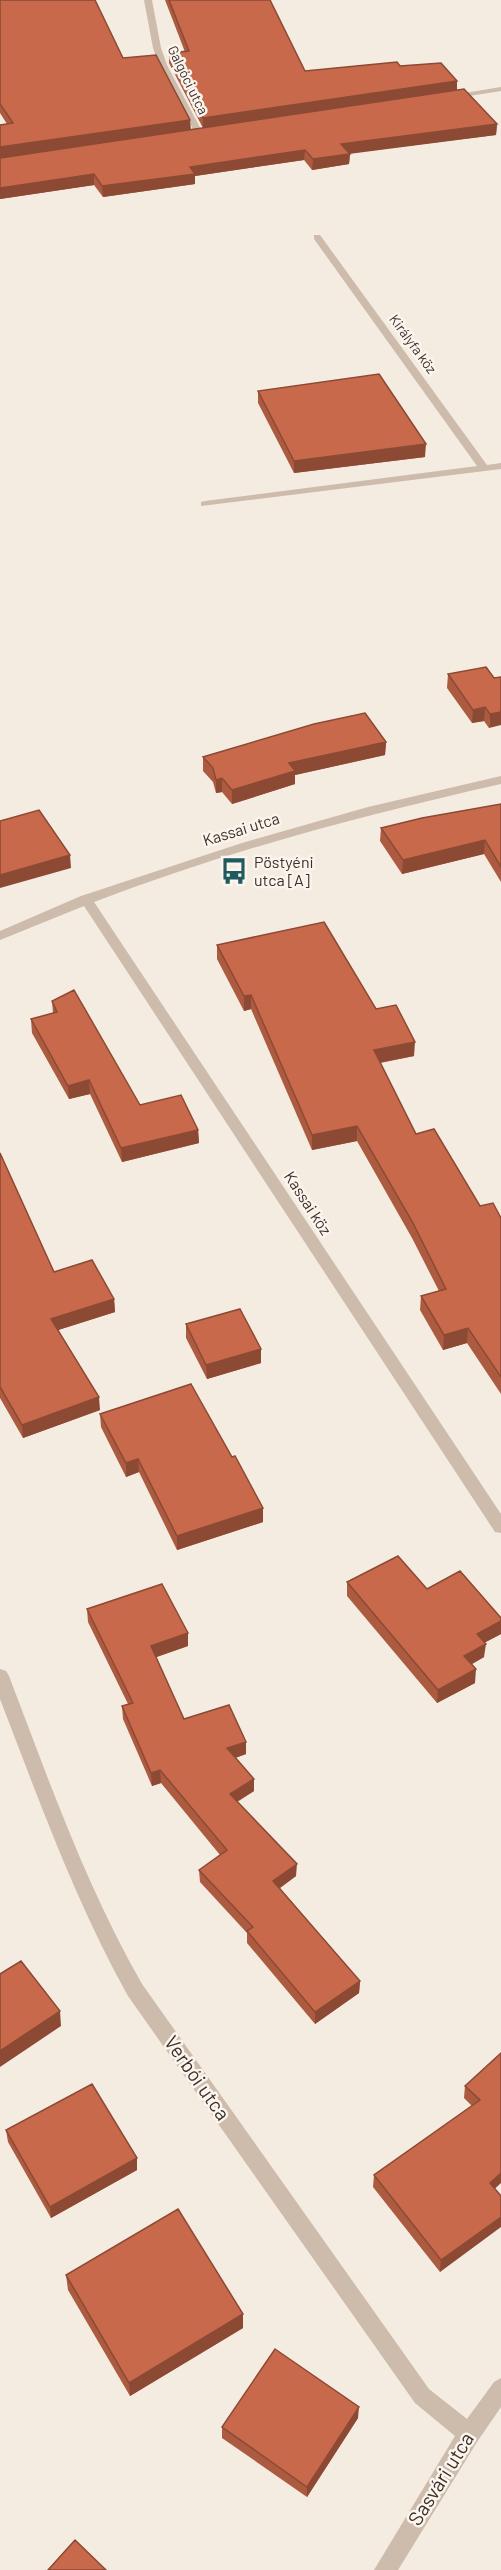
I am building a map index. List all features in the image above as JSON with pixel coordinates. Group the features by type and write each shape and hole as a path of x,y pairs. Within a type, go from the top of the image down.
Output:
{"street":[{"name":"Galgóci utca","path":"148,0 157,48 163,65 200,135"},
{"path":"439,97 501,89"},
{"path":"188,136 212,133"},
{"name":"Királyfa köz","path":"317,237 484,468"},
{"path":"205,504 501,466"},
{"name":"Kassai utca","path":"0,936 86,899 276,835 351,814 501,780"},
{"name":"Kassai köz","path":"86,899 501,1527"},
{"name":"Verbói utca","path":"0,1676 73,1867 108,1942 135,1990 422,2396 469,2434"},
{"name":"Sasvári utca","path":"385,2570 469,2434 501,2389"}],"building":[{"path":"0,0 95,0 123,58 156,55 190,120 0,147 0,125 13,123 0,104"},
{"path":"169,0 270,0 305,71 397,62 400,66 441,63 457,81 203,118 169,53 189,51"},
{"path":"464,89 497,124 341,144 350,154 313,159 305,150 190,167 195,174 102,186 94,174 0,188 0,158"},
{"path":"379,374 426,444 294,461 258,391"},
{"path":"486,667 494,678 501,677 501,712 490,714 485,707 473,710 448,674"},
{"path":"365,713 386,742 289,763 295,771 232,790 222,778 216,780 213,768 203,757 314,724"},
{"path":"501,804 501,867 485,840 403,860 381,828 422,818"},
{"path":"39,810 70,855 0,875 0,821"},
{"path":"324,922 376,1009 396,1005 415,1042 374,1050 416,1134 434,1129 480,1206 493,1203 501,1218 501,1377 468,1328 444,1335 421,1296 446,1289 413,1223 357,1126 312,1135 251,995 244,996 217,945"},
{"path":"74,990 140,1105 181,1095 198,1130 121,1148 89,1080 68,1086 31,1019 57,1012 52,1001"},
{"path":"0,1153 54,1272 92,1260 114,1299 51,1319 99,1397 22,1425 0,1387"},
{"path":"240,1309 261,1349 206,1365 186,1324"},
{"path":"191,1384 232,1457 235,1456 263,1508 177,1536 138,1459 126,1463 100,1414"},
{"path":"398,1556 427,1589 460,1571 501,1618 501,1621 477,1634 486,1644 464,1656 476,1669 438,1690 347,1582"},
{"path":"162,1584 188,1633 151,1646 184,1719 229,1705 246,1742 227,1748 254,1779 230,1794 297,1864 273,1881 360,1981 315,2012 247,1931 253,1927 199,1870 227,1850 160,1770 151,1773 122,1706 133,1703 87,1609"},
{"path":"21,1961 60,2011 0,2051 0,1974"},
{"path":"501,2053 501,2173 490,2183 501,2196 501,2217 441,2260 374,2175 480,2100 465,2086"},
{"path":"92,2084 137,2158 50,2207 6,2130"},
{"path":"178,2209 243,2314 129,2383 66,2275"},
{"path":"275,2349 359,2407 307,2487 222,2427"},
{"path":"75,2540 106,2570 48,2570"}],"place":[{"name":"Pöstyéni utca [A]","path":"234,871"}]}
